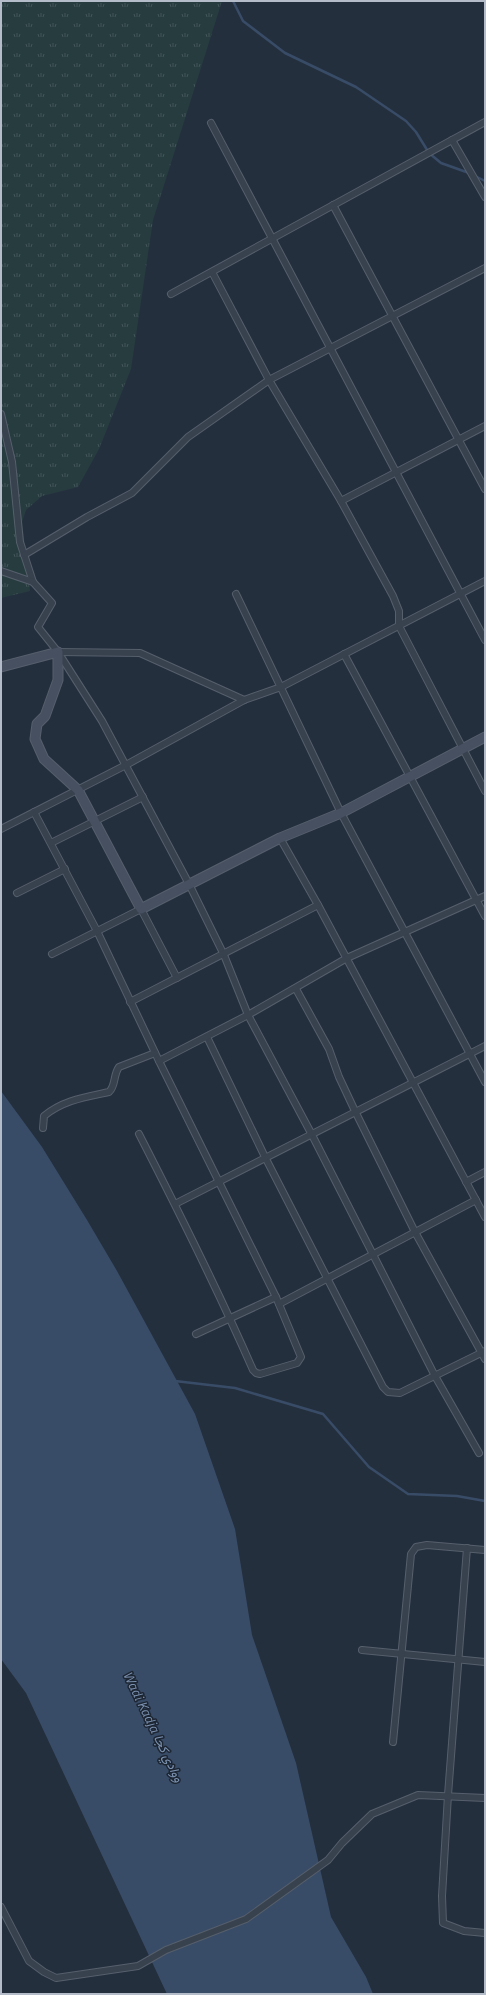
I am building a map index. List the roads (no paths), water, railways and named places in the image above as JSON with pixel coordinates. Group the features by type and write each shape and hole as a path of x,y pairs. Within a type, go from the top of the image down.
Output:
{"main road":[{"path":"1,667 58,652 58,680 45,716 37,724 35,739 44,759 78,790 141,909 280,838 341,813 485,737"}],"street":[{"path":"171,294 485,122"},
{"path":"211,123 485,640"},
{"path":"452,140 485,197"},
{"path":"333,205 485,490"},
{"path":"24,555 88,517 132,494 188,438 269,380 485,268"},
{"path":"212,272 269,380 341,501 393,596 399,611 399,626 485,791"},
{"path":"1,414 12,462 20,542 33,582 52,603 38,627 58,652 102,721 126,765 189,884 224,955 248,1015 311,1133 435,1376 479,1453"},
{"path":"341,501 485,426"},
{"path":"1,570 33,582"},
{"path":"1,829 126,765 244,700 281,686 485,581"},
{"path":"236,594 341,813 403,932 485,1082"},
{"path":"58,652 140,653 244,700"},
{"path":"344,654 485,916"},
{"path":"51,843 143,797"},
{"path":"34,812 98,931 130,1002 276,1296 300,1357 297,1363 260,1374 256,1373 175,1204 139,1134"},
{"path":"280,838 347,958 485,1217"},
{"path":"17,893 65,869"},
{"path":"159,1061 296,989 347,958 485,896"},
{"path":"130,1002 224,955 318,905"},
{"path":"52,954 141,909 177,978"},
{"path":"296,989 329,1049 339,1077 415,1232 483,1352 485,1359"},
{"path":"207,1037 265,1157 383,1387 388,1392 400,1393 483,1352"},
{"path":"175,1204 311,1133 414,1083 485,1046"},
{"path":"43,1128 44,1116 52,1109 72,1100 109,1092 112,1088 116,1072 120,1067 155,1053"},
{"path":"466,1182 485,1172"},
{"path":"279,1304 476,1200"},
{"path":"196,1334 276,1296"},
{"path":"393,1742 411,1554 416,1547 427,1545 485,1550"},
{"path":"467,1548 448,1795 442,1896 443,1923 464,1931 485,1933"},
{"path":"362,1650 485,1662"},
{"path":"1,1907 30,1961 44,1972 56,1978 138,1966 166,1950 246,1919 328,1860 342,1843 372,1814 418,1795 448,1795 485,1798"}],"water":[{"name":"Wadi Kadja ووادي كجا","path":"1,1091 42,1147 87,1220 117,1271 195,1414 235,1529 252,1635 296,1763 331,1917 366,1977 373,1994 167,1994 26,1693 1,1659"}],"waterway":[{"path":"233,1 243,21 285,53 356,87 406,121 416,132 429,153 441,163 469,173"},
{"path":"473,175 485,181"},
{"path":"175,1381 235,1388 323,1414 369,1467 408,1494 457,1496 485,1501"}]}
